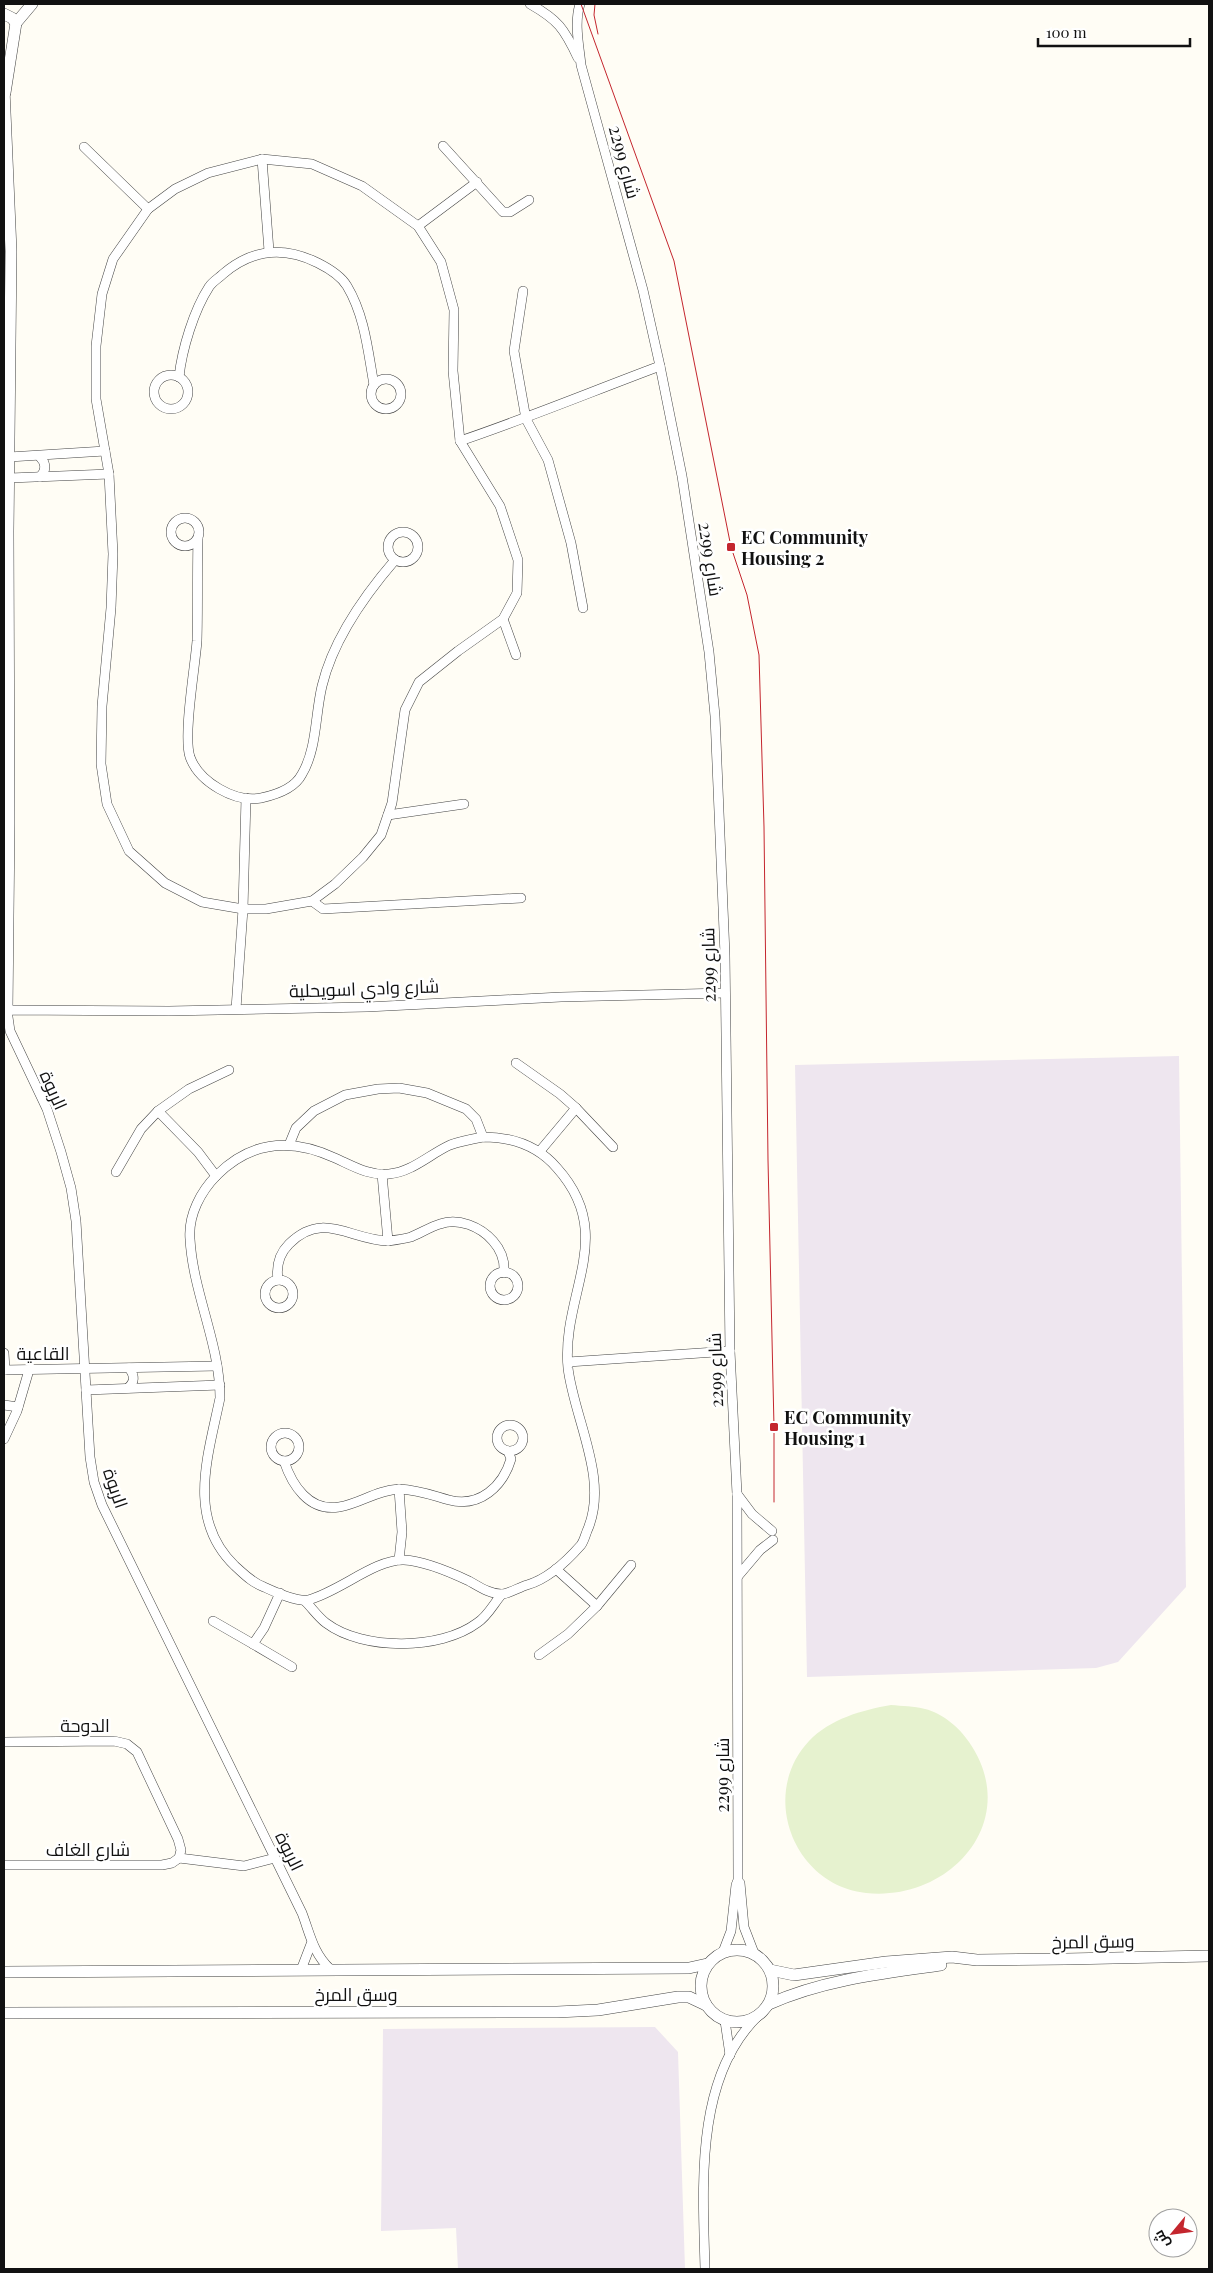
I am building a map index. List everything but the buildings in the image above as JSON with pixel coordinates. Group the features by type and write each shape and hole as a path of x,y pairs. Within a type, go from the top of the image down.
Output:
{"street":[{"path":"5,1010 6,506 10,478 11,251 4,91 16,23 32,4"},
{"name":"شارع 2299","path":"530,4 552,17 568,35 581,65 643,290 682,476 710,662 715,716 721,845 730,1351 737,1494 738,1576 738,1880 731,1931 723,1952"},
{"name":"شارع 2299","path":"580,4 578,14 581,65"},
{"path":"4,14 12,18 16,23"},
{"path":"443,146 503,212 510,212 529,200"},
{"path":"84,147 148,209"},
{"path":"262,159 269,251"},
{"path":"262,159 312,164 362,186 418,226 441,262 454,310 453,371 460,441 500,506 518,560 517,593 504,619 458,651 419,682 405,710 392,803 381,835 363,857 335,884 312,901 266,908 243,909 202,902 165,884 129,851 107,804 101,764 102,706 111,608 112,554 109,474 96,398 96,346 102,294 114,259 148,209 175,189 208,173 262,159"},
{"path":"418,226 477,182"},
{"path":"178,376 181,359 199,308 210,285 236,263 269,251 299,254 328,268 346,284 358,310 371,367 378,382"},
{"path":"523,291 514,351 526,418 548,460 570,543 583,608"},
{"path":"166,376 178,376 186,383 188,393 186,400 181,406 174,409 166,408 156,399 156,385 181,359"},
{"path":"460,441 526,418 568,400 660,366"},
{"path":"9,457 40,457 105,452"},
{"path":"40,457 45,464 44,474 40,477"},
{"path":"10,478 109,474"},
{"path":"198,563 185,547 176,544 170,534 170,529 176,520 186,518 196,522 199,527 197,640 189,734 190,757 202,777 223,790 246,798 258,798 281,793 302,776 311,752 322,685 331,656 372,587 395,560"},
{"path":"185,547 190,546 198,539"},
{"path":"504,619 516,655"},
{"path":"236,1010 243,909 246,798"},
{"path":"388,815 464,804"},
{"path":"312,901 324,909 520,898"},
{"name":"شارع وادي اسويحلية","path":"5,1010 236,1010 367,1007 562,997 725,993"},
{"name":"الربوة","path":"5,1010 10,1031 47,1109 62,1152 71,1188 76,1222 83,1370 90,1457 94,1482 102,1505 302,1913 311,1944 330,1969"},
{"path":"516,1064 560,1094 613,1147"},
{"path":"116,1172 141,1129 158,1112 189,1088 229,1070"},
{"path":"289,1145 300,1122 314,1111 345,1095 378,1089 399,1088 427,1093 466,1109 476,1119 483,1137"},
{"path":"540,1151 576,1108"},
{"path":"158,1112 198,1152 216,1176"},
{"path":"483,1137 514,1140 540,1151 573,1187 579,1200 586,1228 583,1270 568,1346 568,1362 571,1393 585,1438 594,1480 592,1522 583,1542 556,1568 533,1583 502,1594 478,1623 467,1630 422,1643 377,1643 341,1631 326,1623 305,1601 258,1585 243,1575 224,1556 210,1533 205,1510 204,1486 220,1398 220,1386 195,1272 190,1237 194,1212 204,1190 232,1162 257,1149 270,1146 289,1145 320,1152 363,1171 382,1174 405,1170 451,1145 483,1137"},
{"path":"382,1174 388,1241"},
{"path":"278,1280 278,1264 281,1254 293,1240 310,1229 329,1227 376,1240 388,1241 412,1237 441,1223 448,1222 469,1225 483,1232 499,1250 505,1264 504,1273"},
{"path":"568,1362 730,1351"},
{"path":"4,1353 4,1370"},
{"name":"القاعية","path":"4,1370 217,1366"},
{"path":"128,1388 134,1376 129,1368"},
{"path":"4,1439 8,1424 18,1407 29,1370"},
{"path":"86,1390 220,1386"},
{"path":"4,1405 18,1407"},
{"path":"284,1460 290,1479 306,1497 327,1507 338,1507 380,1491 399,1489 417,1490 459,1501 476,1499 490,1491 503,1480 511,1459 508,1451"},
{"path":"399,1489 402,1532 399,1560"},
{"path":"737,1494 752,1514 772,1535 738,1576"},
{"path":"305,1601 332,1591 387,1563 399,1560 413,1561 484,1589 502,1594"},
{"path":"539,1655 568,1634 597,1606 631,1565"},
{"path":"556,1568 597,1606"},
{"path":"253,1644 264,1628 280,1593"},
{"path":"214,1621 292,1667"},
{"name":"الدوحة","path":"4,1742 114,1741 127,1744 137,1752 178,1839 181,1850 176,1861"},
{"path":"176,1861 244,1866 275,1858"},
{"name":"شارع الغاف","path":"4,1865 162,1865 176,1861"},
{"name":"شارع 2299","path":"738,1880 741,1885 744,1927 754,1953"},
{"path":"302,1970 311,1944"},
{"path":"705,2269 703,2159 713,2104 730,2055 737,2041 769,2004 773,1993 773,1981 770,1970 763,1960 754,1953 738,1949 723,1952 707,1964 700,1984 706,2005 718,2017 725,2020 742,2022 758,2016"},
{"name":"وسق المرخ","path":"769,2004 801,1991 886,1972 977,1960 1209,1956"},
{"name":"وسق المرخ","path":"770,1970 794,1975 886,1962 952,1957 977,1960"},
{"name":"وسق المرخ","path":"4,1972 689,1968 707,1964"},
{"name":"وسق المرخ","path":"4,2013 557,2012 598,2010 678,1997 698,2000 706,2005"},
{"path":"725,2020 730,2055"}],"shaded area":[{"path":"1179,1056 1186,1587 1118,1662 1096,1668 807,1677 795,1065"},
{"path":"655,2027 678,2052 685,2269 458,2269 456,2228 381,2231 383,2029"}],"green space":[{"path":"891,1705 917,1707 931,1711 944,1717 955,1726 969,1742 984,1771 988,1800 983,1826 970,1850 950,1870 926,1884 897,1892 866,1893 841,1886 819,1873 803,1855 791,1834 786,1810 787,1786 794,1762 817,1733 847,1717"}],"tram line":[{"path":"581,4 674,261 731,547 747,595 759,655 764,827 774,1502"},
{"path":"595,4 594,15 598,34"}],"place":[{"name":"EC Community Housing 2","path":"731,547"},
{"name":"EC Community Housing 1","path":"774,1427"}]}
